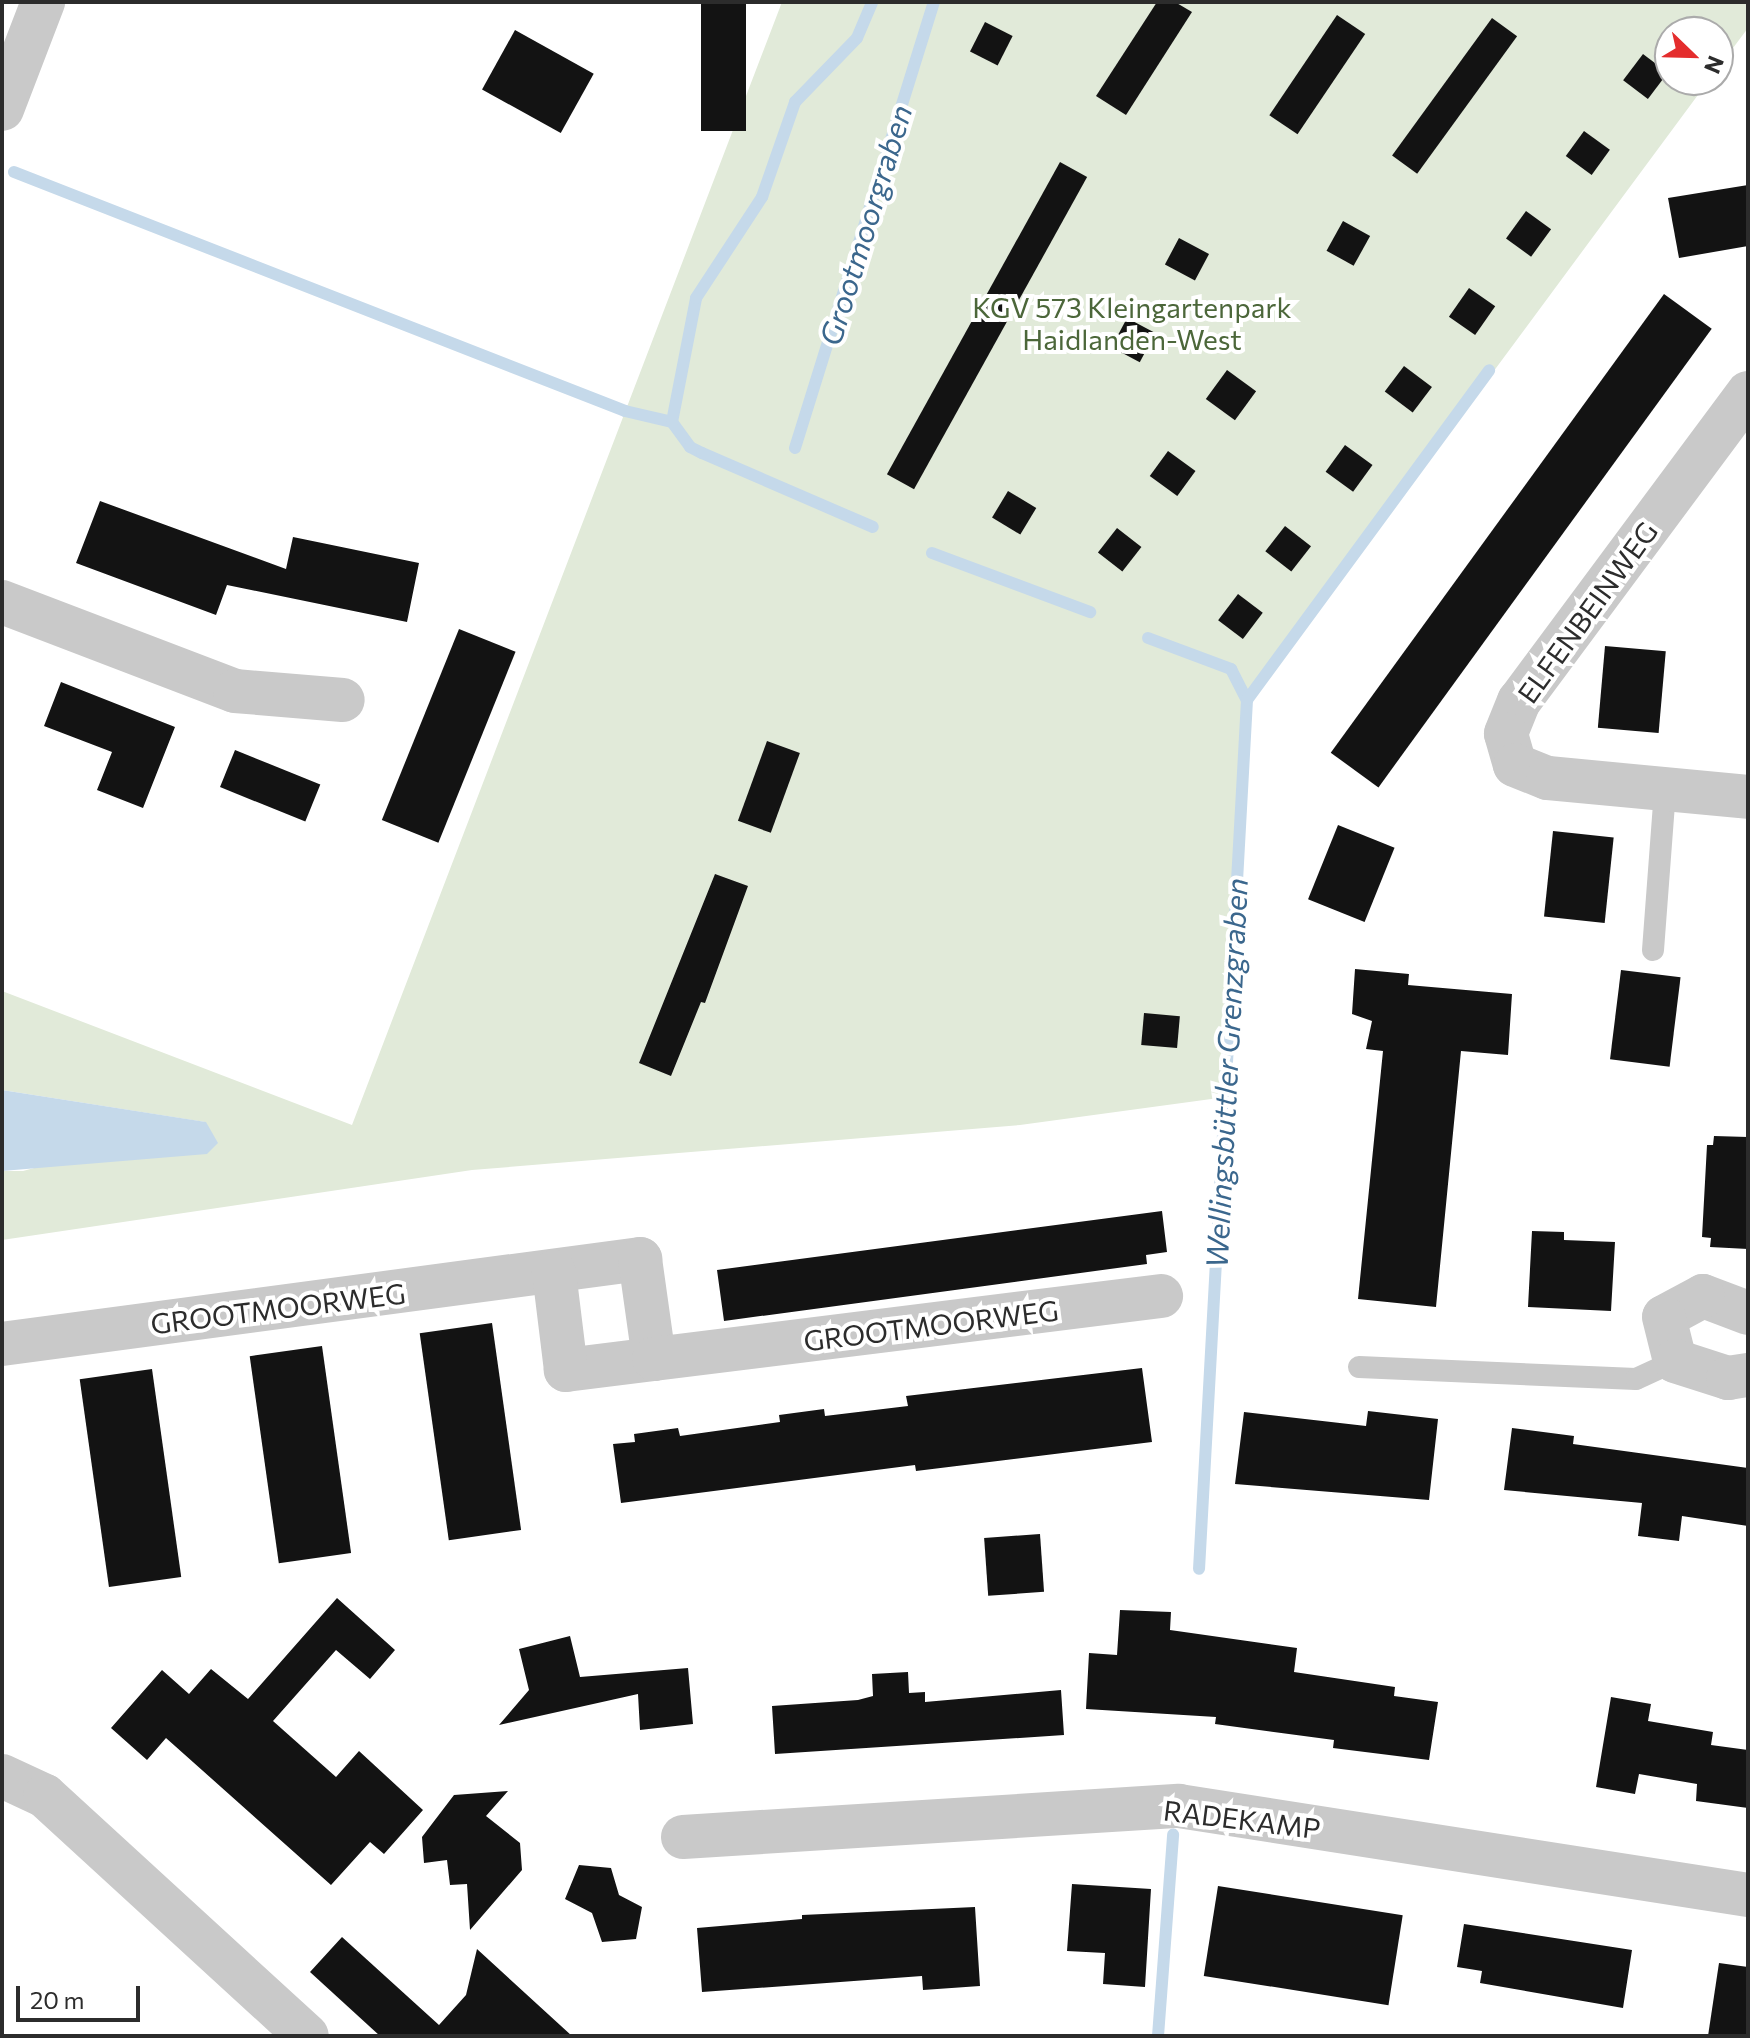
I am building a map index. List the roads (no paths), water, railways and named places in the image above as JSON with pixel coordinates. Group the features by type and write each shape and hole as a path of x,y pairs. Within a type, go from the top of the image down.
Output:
{"street":[{"path":"2,109 43,2"},
{"name":"ELFENBEINWEG","path":"1748,393 1519,701 1506,734 1515,765 1548,778 1748,797"},
{"path":"2,602 235,691 343,700"},
{"name":"GROOTMOORWEG","path":"2,1344 640,1259 654,1359"},
{"name":"GROOTMOORWEG","path":"554,1272 566,1370 1161,1296"},
{"path":"1748,1313 1703,1296 1664,1317 1675,1361 1728,1378 1748,1375"},
{"path":"2,1776 45,1796 307,2036"},
{"name":"RADEKAMP","path":"683,1837 1179,1806 1748,1895"}],"lane":[{"path":"1653,950 1665,790"},
{"path":"1359,1367 1636,1379 1675,1361"}],"water":[{"path":"2,1090 206,1122 218,1143 207,1154 2,1171"}],"waterway":[{"path":"672,422 696,298 762,197 795,102 857,38 872,2"},
{"name":"Grootmoorgraben","path":"795,448 934,2"},
{"path":"14,172 625,411 672,422 690,447 873,527"},
{"path":"1247,700 1489,370"},
{"name":"Wellingsbüttler Grenzgraben","path":"932,553 1090,612"},
{"name":"Wellingsbüttler Grenzgraben","path":"1148,638 1231,669 1247,700 1199,1569"},
{"name":"Wellingsbüttler Grenzgraben","path":"1158,2036 1173,1835"}],"park label":[{"name":"KGV 573 Kleingartenpark Haidlanden-West","path":"1132,323"}]}
